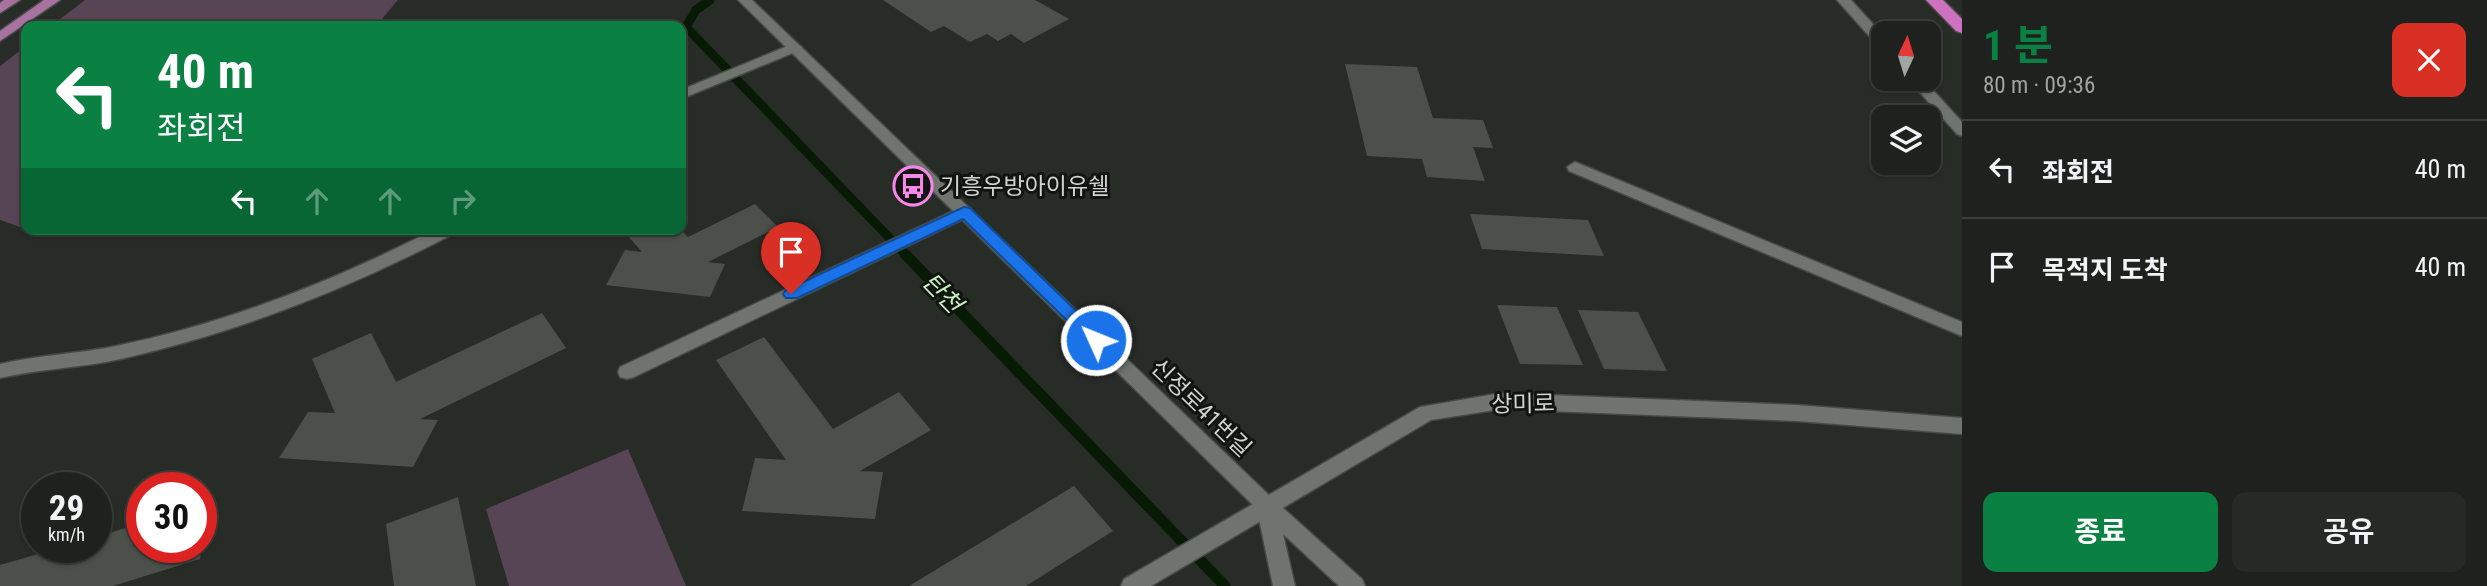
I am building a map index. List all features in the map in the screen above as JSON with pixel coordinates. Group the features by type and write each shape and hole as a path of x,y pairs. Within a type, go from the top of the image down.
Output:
{"highway":[{"path":"1934,0 1962,28"}],"main road":[{"path":"0,9 13,0"},
{"path":"23,21 53,0"},
{"path":"0,37 21,22"}],"street":[{"path":"1844,0 1871,30"},
{"name":"신정로41번길","path":"749,4 1266,505 1354,586"},
{"path":"686,92 794,47"},
{"path":"1926,91 1962,131"},
{"path":"1574,167 1962,329"},
{"path":"627,372 964,212"},
{"path":"0,371 23,365 113,353 233,322 413,249 438,235"},
{"name":"상미로","path":"1136,585 1266,505 1427,413 1501,401 1797,413 1962,426"},
{"path":"1266,505 1284,586"}],"shaded area":[{"path":"85,0 398,0 380,21 58,21"},
{"path":"21,50 21,227 0,220 0,66"},
{"path":"628,449 686,586 509,586 486,509"}],"building":[{"path":"883,0 1035,0 1069,19 1024,43 1011,34 998,41 987,34 970,42 944,26 931,32"},
{"path":"1345,64 1417,67 1433,118 1483,120 1493,148 1473,147 1485,181 1427,177 1422,159 1367,156"},
{"path":"755,204 778,227 708,262 725,264 710,297 606,285 625,250 642,252 627,235 688,237"},
{"path":"1470,214 1588,220 1604,256 1482,249"},
{"path":"1497,305 1557,307 1583,365 1520,364"},
{"path":"1578,310 1638,312 1667,371 1604,369"},
{"path":"542,313 566,348 420,419 438,420 413,467 279,458 308,412 335,413 312,359 371,333 396,382"},
{"path":"764,337 833,429 899,392 931,430 860,471 883,472 875,519 742,511 755,458 786,460 716,360"},
{"path":"1074,486 1113,531 1026,586 909,586"},
{"path":"458,497 476,586 394,586 386,524"},
{"path":"126,528 126,563 187,563 113,586 0,586 0,565 21,559 21,563 112,563 112,532"}],"waterway":[{"name":"탄천","path":"710,0 696,10 686,27 907,256"},
{"name":"탄천","path":"905,254 1225,586"}],"place":[{"name":"기흥우방아이유쉘","path":"913,186"}],"route":[{"path":"791,294 964,212 1096,340"}]}
